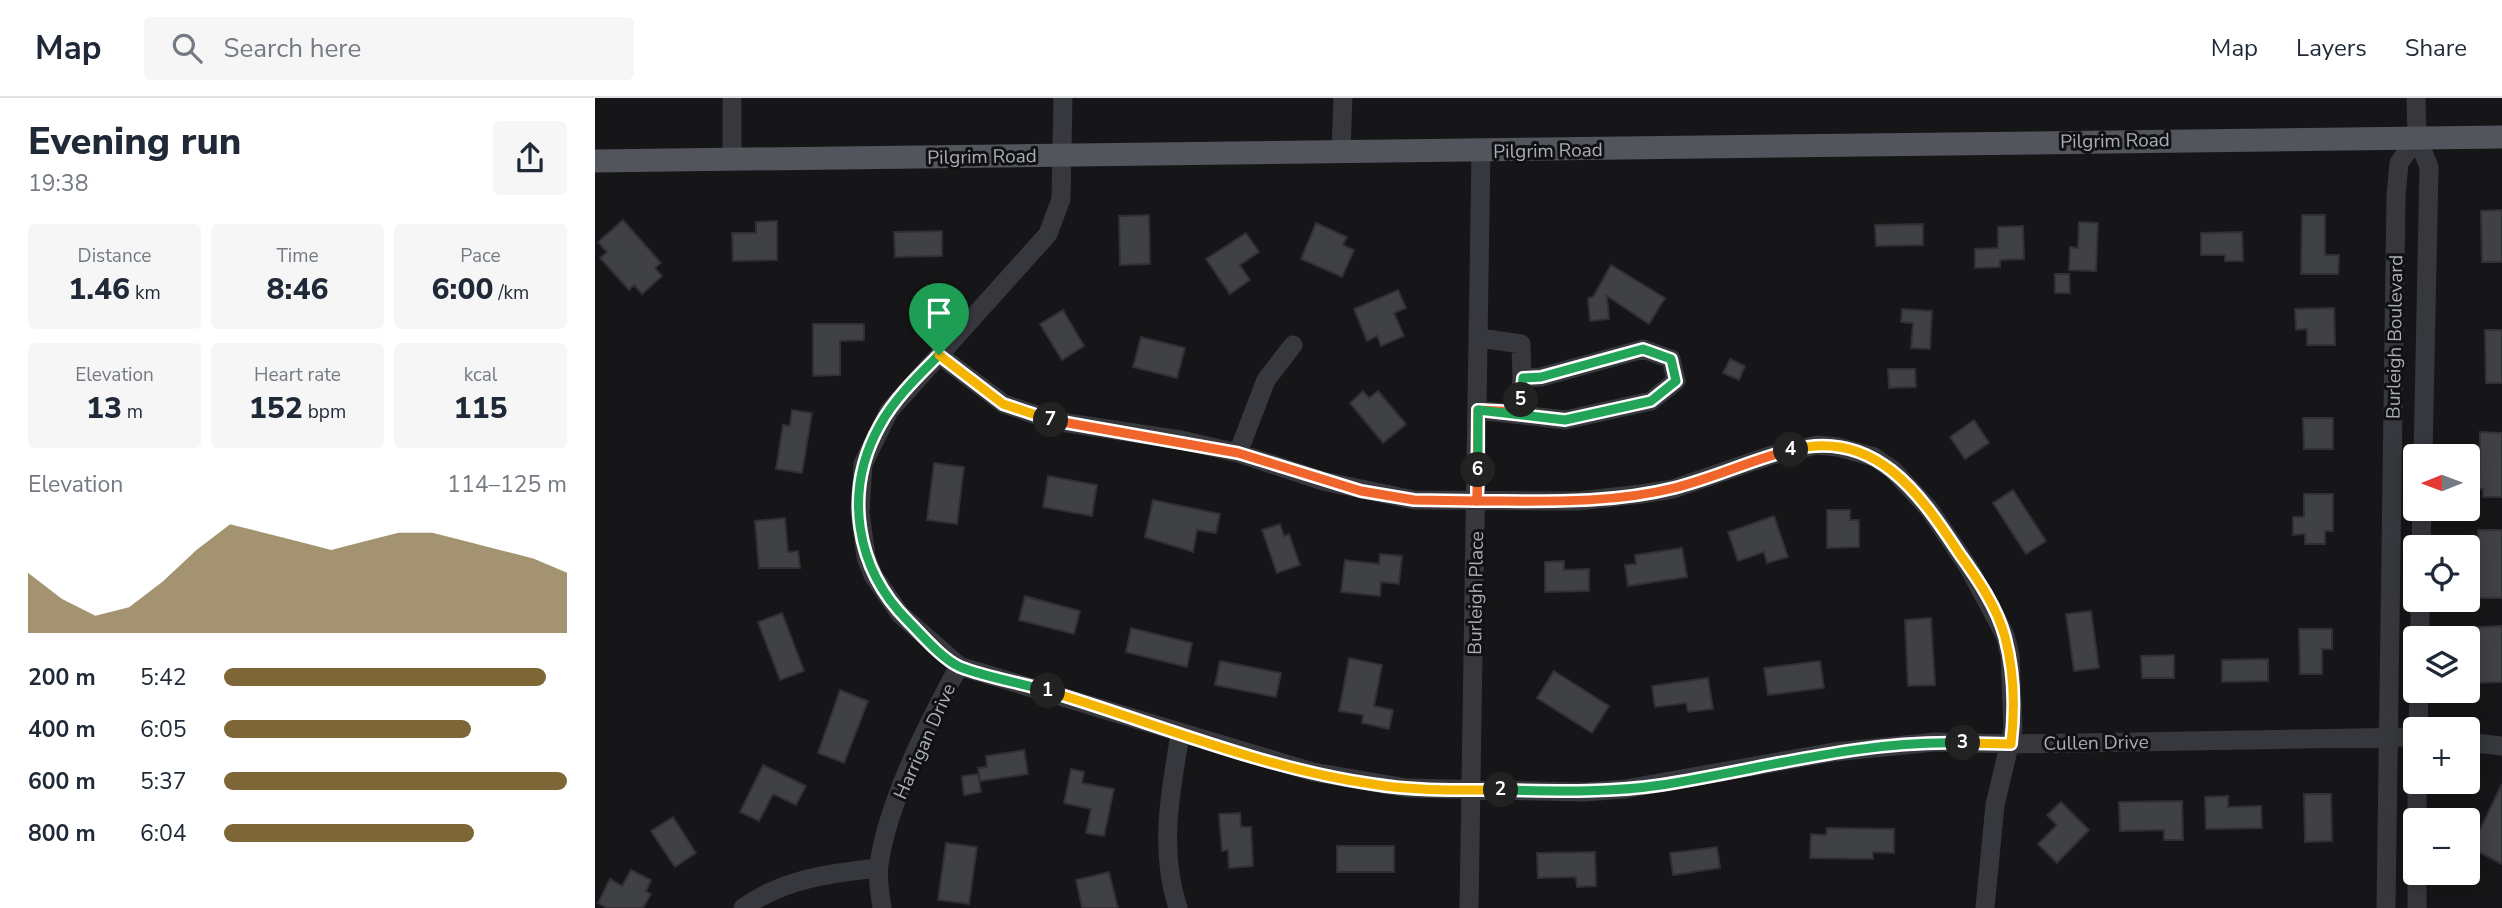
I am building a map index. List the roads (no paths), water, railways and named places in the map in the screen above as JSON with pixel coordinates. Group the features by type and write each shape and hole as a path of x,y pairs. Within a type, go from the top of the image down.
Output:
{"main road":[{"name":"Pilgrim Road","path":"595,162 1341,150 1481,151 2502,137"}],"street":[{"path":"732,98 732,159"},
{"name":"Harrigan Drive","path":"882,908 878,868 893,811 922,739 959,666 900,614 873,575 864,547 859,501 863,464 889,411 1048,234 1061,199 1063,98"},
{"path":"1341,150 1343,98"},
{"path":"2416,98 2417,137"},
{"name":"Burleigh Boulevard","path":"2386,908 2396,225 2399,163 2417,137"},
{"name":"Burleigh Boulevard","path":"2417,137 2429,167 2423,444"},
{"name":"Burleigh Place","path":"1469,908 1481,151"},
{"path":"2396,225 2428,225"},
{"path":"1480,338 1521,344 1523,378 1519,412"},
{"path":"1238,453 1266,380 1293,345"},
{"path":"1478,410 1519,412 1565,420 1651,401 1676,381 1671,359 1643,349 1541,377 1523,378"},
{"path":"939,355 984,392 1022,411 1067,424 1155,436 1238,453 1361,491 1414,500 1578,501 1672,489 1772,455 1817,445 1863,453 1893,470 1929,509 1997,615 2010,655 2013,709 2011,744 1995,806 1985,908"},
{"name":"Cullen Drive","path":"959,666 1148,721 1180,735 1342,779 1407,788 1625,789 1834,752 1935,742 2011,744 2403,737"},
{"path":"1178,908 1169,874 1167,833 1168,807 1180,735"},
{"path":"2480,743 2502,746"},
{"path":"743,908 769,893 814,877 878,868"},
{"path":"2417,885 2417,908"}]}
